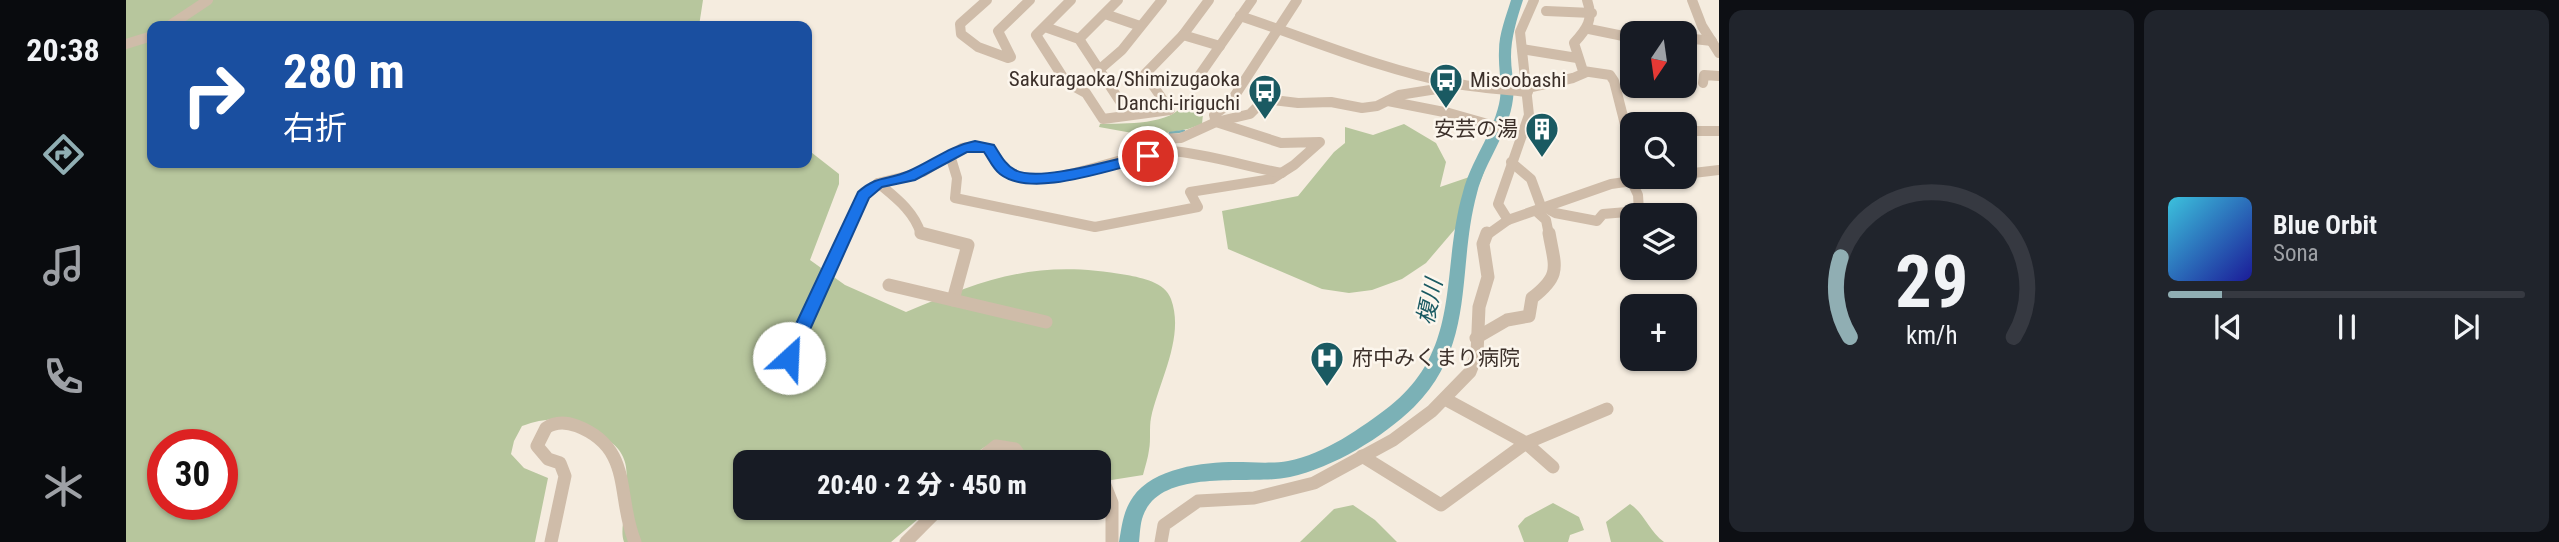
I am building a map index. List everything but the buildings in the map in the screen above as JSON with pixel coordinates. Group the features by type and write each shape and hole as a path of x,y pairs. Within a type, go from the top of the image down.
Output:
{"street":[{"path":"176,21 208,0"},
{"path":"987,0 960,24 961,34 978,47 1008,58 1011,57 998,31 1030,0"},
{"path":"1071,0 1036,35 1066,82 1086,93 1103,119 1170,110 1145,75 1183,35 1205,1"},
{"path":"1079,38 1118,0"},
{"path":"1100,69 1122,50 1162,0"},
{"path":"1194,83 1252,0"},
{"path":"950,155 957,178 956,198 1095,227 1198,207 1190,192 1253,184 1282,173 1320,142 1281,143 1216,122 1213,115 1230,103 1297,0"},
{"path":"1508,220 1498,204 1529,115 1520,32 1534,0"},
{"path":"1587,0 1592,13 1589,29 1574,43 1577,58 1581,69 1610,75 1625,112"},
{"path":"1692,0 1719,53"},
{"path":"1546,11 1592,13"},
{"path":"1105,14 1140,26"},
{"path":"1240,16 1339,52 1452,83 1527,90 1587,72"},
{"path":"1045,27 1079,38 1129,115"},
{"path":"1589,29 1620,35"},
{"path":"1183,35 1220,46"},
{"path":"126,44 147,38"},
{"path":"1522,48 1577,58"},
{"path":"1703,83 1704,75 1719,76"},
{"path":"1126,161 1131,147 1160,139 1181,138 1216,122 1250,114 1269,98 1298,103 1331,102 1362,108 1377,106 1399,95 1443,88 1452,83"},
{"path":"1388,101 1449,113 1523,134"},
{"path":"1697,131 1719,131"},
{"path":"789,358 863,195 878,183 923,172 950,155 975,146 989,149 1003,169 1013,176 1038,181 1170,151 1282,173"},
{"path":"1476,338 1507,320 1529,316 1532,298 1549,285 1556,271 1546,220 1531,179 1511,162"},
{"path":"1697,173 1719,170"},
{"path":"1161,542 1164,525 1198,501 1254,498 1314,484 1393,440 1445,399 1470,372 1477,354 1479,307 1488,277 1483,244 1488,232 1508,220 1620,182"},
{"path":"878,183 900,200 919,223 920,234 968,245 953,300"},
{"path":"1541,209 1597,221 1603,214 1639,211 1638,189"},
{"path":"889,285 1046,323"},
{"path":"1445,399 1526,443 1553,467"},
{"path":"1362,456 1441,505 1526,443 1607,409"},
{"path":"551,542 565,476 560,463 548,459 537,446 539,437 547,427 560,422 582,428 603,440 616,453 621,466 625,513 635,542"},
{"path":"990,450 996,446 1016,450"},
{"path":"1111,517 1112,542"},
{"path":"906,542 928,520"}],"green space":[{"path":"126,0 703,0 700,21 147,21 147,168 812,168 812,153 839,174 839,184 810,260 845,285 906,312 988,281 1039,271 1066,269 1146,279 1164,288 1171,299 1175,328 1173,344 1151,418 1149,450 1143,475 1111,480 1111,450 1017,450 1016,444 1007,443 994,444 981,450 733,450 733,520 917,520 891,542 624,542 622,529 627,474 622,454 605,438 565,421 549,420 522,426 514,441 511,454 524,468 548,478 535,542 126,542"},
{"path":"1186,102 1198,105 1203,114 1202,124 1149,136 1099,127 1100,124 1159,119 1179,110"},
{"path":"1404,124 1436,143 1446,162 1440,187 1484,172 1467,215 1426,263 1402,279 1372,290 1349,293 1322,289 1228,249 1222,211 1298,196 1334,152 1345,143 1345,127 1373,135"},
{"path":"1553,503 1579,517 1584,530 1570,535 1568,542 1524,542 1518,526 1525,518"},
{"path":"1630,504 1664,542 1611,542 1606,522"},
{"path":"1353,505 1375,520 1397,542 1300,542 1334,509"}],"waterway":[{"name":"榎川","path":"1129,542 1135,511 1150,492 1161,486 1173,480 1199,474 1278,471 1311,462 1340,449 1382,422 1425,383 1448,336 1458,284 1470,190 1505,107 1505,43 1517,0"},
{"path":"1170,133 1184,131"},
{"path":"1130,142 1136,138 1156,135"}],"place":[{"name":"Misoobashi","path":"1446,110"},
{"name":"Sakuragaoka/Shimizugaoka Danchi-iriguchi","path":"1265,121"},
{"name":"安芸の湯","path":"1542,159"},
{"name":"府中みくまり病院","path":"1327,388"}],"route":[{"path":"789,358 863,195 878,183 910,177 962,148 975,146 989,149 1003,169 1013,176 1038,181 1148,156"}]}
